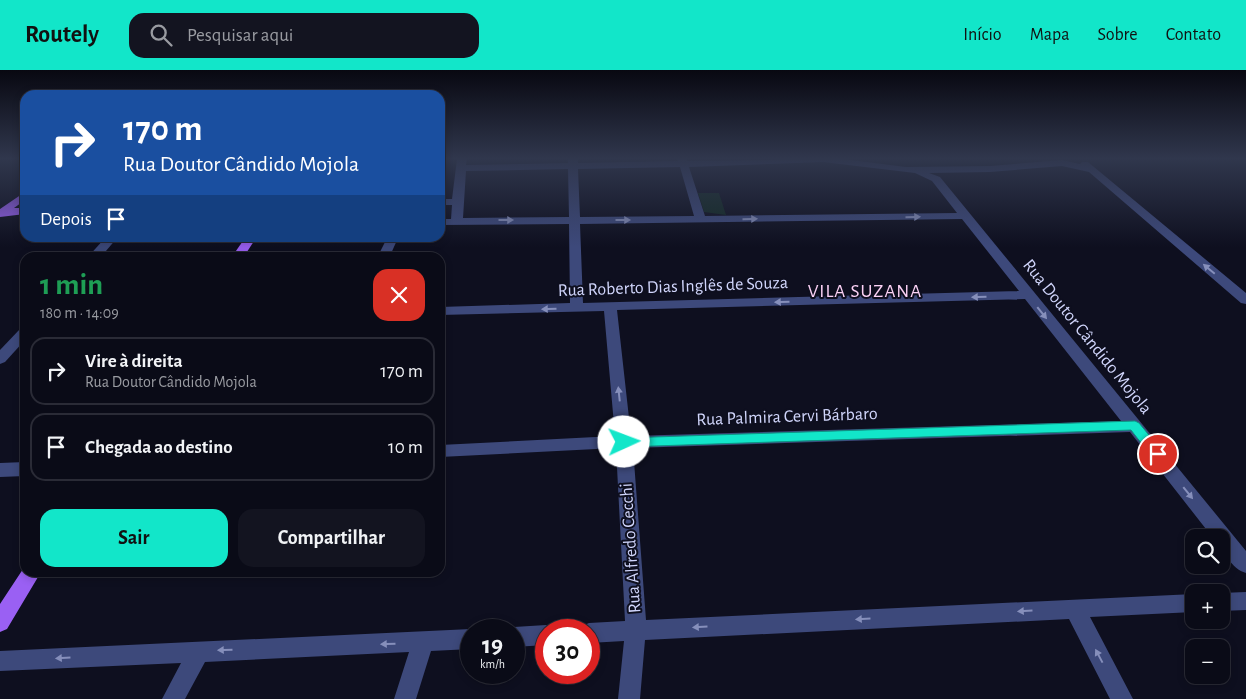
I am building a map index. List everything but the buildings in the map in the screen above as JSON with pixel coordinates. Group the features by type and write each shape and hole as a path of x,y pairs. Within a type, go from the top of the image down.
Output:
{"main road":[{"path":"1,213 20,199"},
{"path":"1,213 20,211"},
{"path":"0,622 29,577"}],"street":[{"path":"457,221 459,188"},
{"path":"574,188 577,308"},
{"path":"692,188 702,220"},
{"name":"Rua Doutor Cândido Mojola","path":"948,188 966,216 1028,295 1246,566"},
{"path":"1114,188 1246,300"},
{"path":"445,202 457,202"},
{"path":"445,222 966,216"},
{"path":"98,252 107,242"},
{"name":"Rua Roberto Dias Inglês de Souza","path":"445,311 1028,295"},
{"name":"Rua Alfredo Cecchi","path":"610,307 624,442 636,630 629,699"},
{"path":"0,359 20,337"},
{"name":"Rua Palmira Cervi Bárbaro","path":"445,451 624,442 1135,426"},
{"path":"0,470 20,469"},
{"path":"1230,602 1246,601"},
{"path":"600,632 1185,603"},
{"path":"1074,608 1122,699"},
{"path":"0,661 460,640"},
{"path":"405,699 423,642"},
{"path":"174,699 199,652"}],"green space":[{"path":"698,193 719,193 726,215 704,212"}],"district":[{"name":"VILA SUZANA","path":"865,291"}],"route":[{"path":"624,442 1135,426 1158,454"}]}
